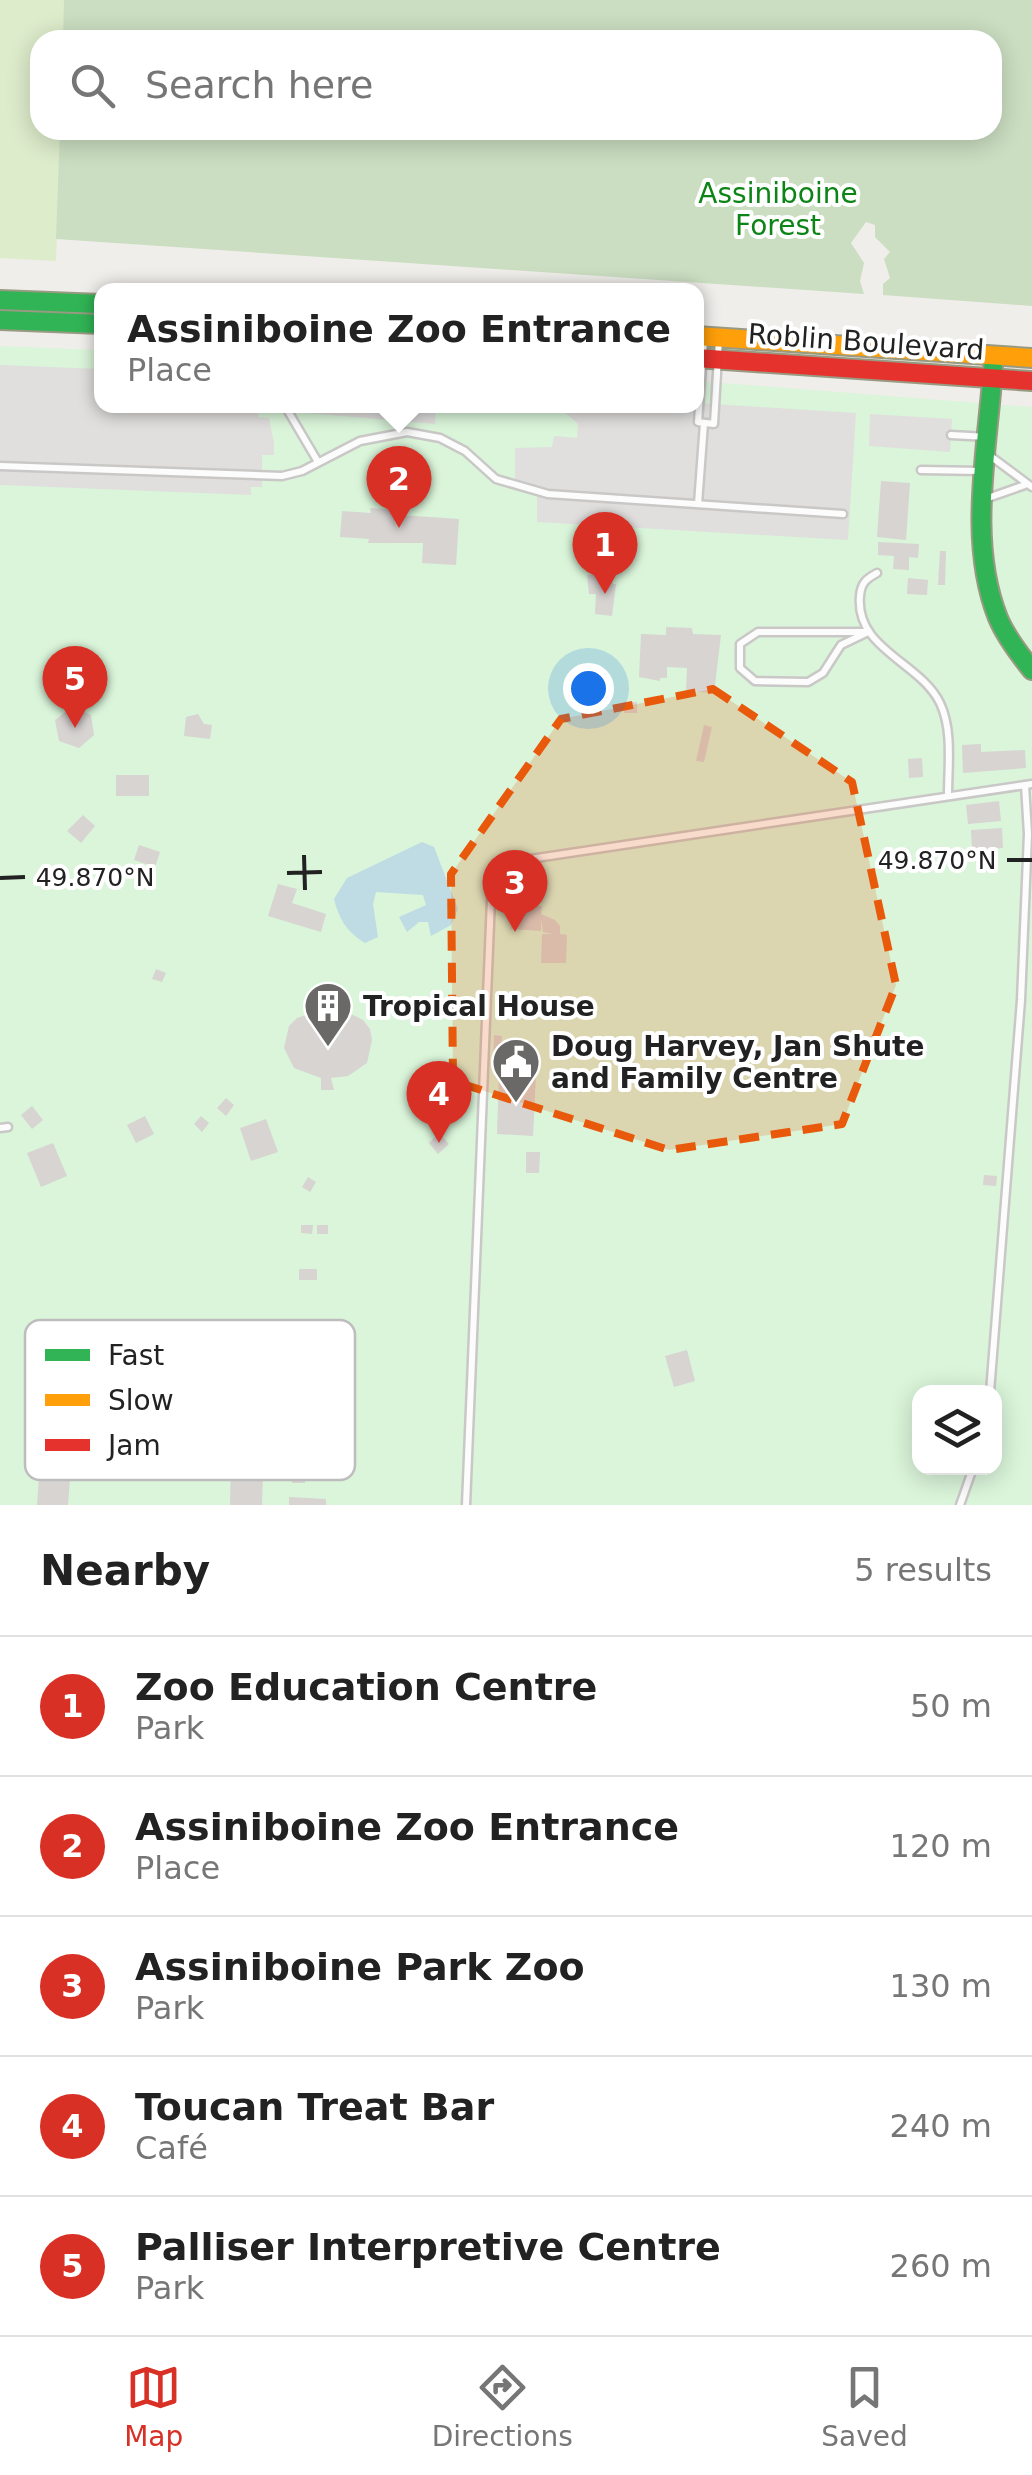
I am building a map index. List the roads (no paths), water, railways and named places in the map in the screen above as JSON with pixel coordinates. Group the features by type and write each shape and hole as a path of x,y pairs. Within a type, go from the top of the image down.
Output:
{"main road":[{"path":"0,300 94,304"},
{"path":"0,320 94,324"},
{"name":"Roblin Boulevard","path":"706,337 1032,358"},
{"path":"994,356 986,555 994,608 1008,638 1032,670"},
{"name":"Roblin Boulevard","path":"706,358 1032,381"}],"lane":[{"path":"704,384 706,337"},
{"path":"701,423 714,424 706,337"},
{"path":"289,413 318,462"},
{"path":"698,504 702,413"},
{"path":"0,466 274,476 296,473 374,436 408,432 427,434 465,451 496,479 548,494 843,514"},
{"path":"951,435 988,454 1029,486"},
{"path":"920,470 988,454"},
{"path":"986,499 1029,486"},
{"path":"877,573 864,582 860,598 862,621 868,632 926,683 940,703 947,736 948,795"},
{"path":"758,632 868,632 841,645 823,673 808,682 755,681 740,668 740,644 758,632"},
{"path":"466,1505 492,885 496,864 1028,785 1021,1000 991,1385"},
{"path":"960,1505 971,1475"}],"water":[{"path":"422,842 434,847 458,909 451,925 431,936 428,922 419,922 407,932 399,917 426,905 423,895 376,892 373,904 378,937 365,943 345,924 334,899 347,878"}],"place":[{"name":"Assiniboine Zoo Entrance","path":"399,528"},
{"name":"Zoo Education Centre","path":"605,594"},
{"name":"Palliser Interpretive Centre","path":"75,728"},
{"name":"Assiniboine Park Zoo","path":"515,932"},
{"name":"Tropical House","path":"328,1048"},
{"name":"Doug Harvey, Jan Shute and Family Centre","path":"516,1104"},
{"name":"Toucan Treat Bar","path":"439,1143"}],"park label":[{"name":"Assiniboine Forest","path":"778,209"}]}
